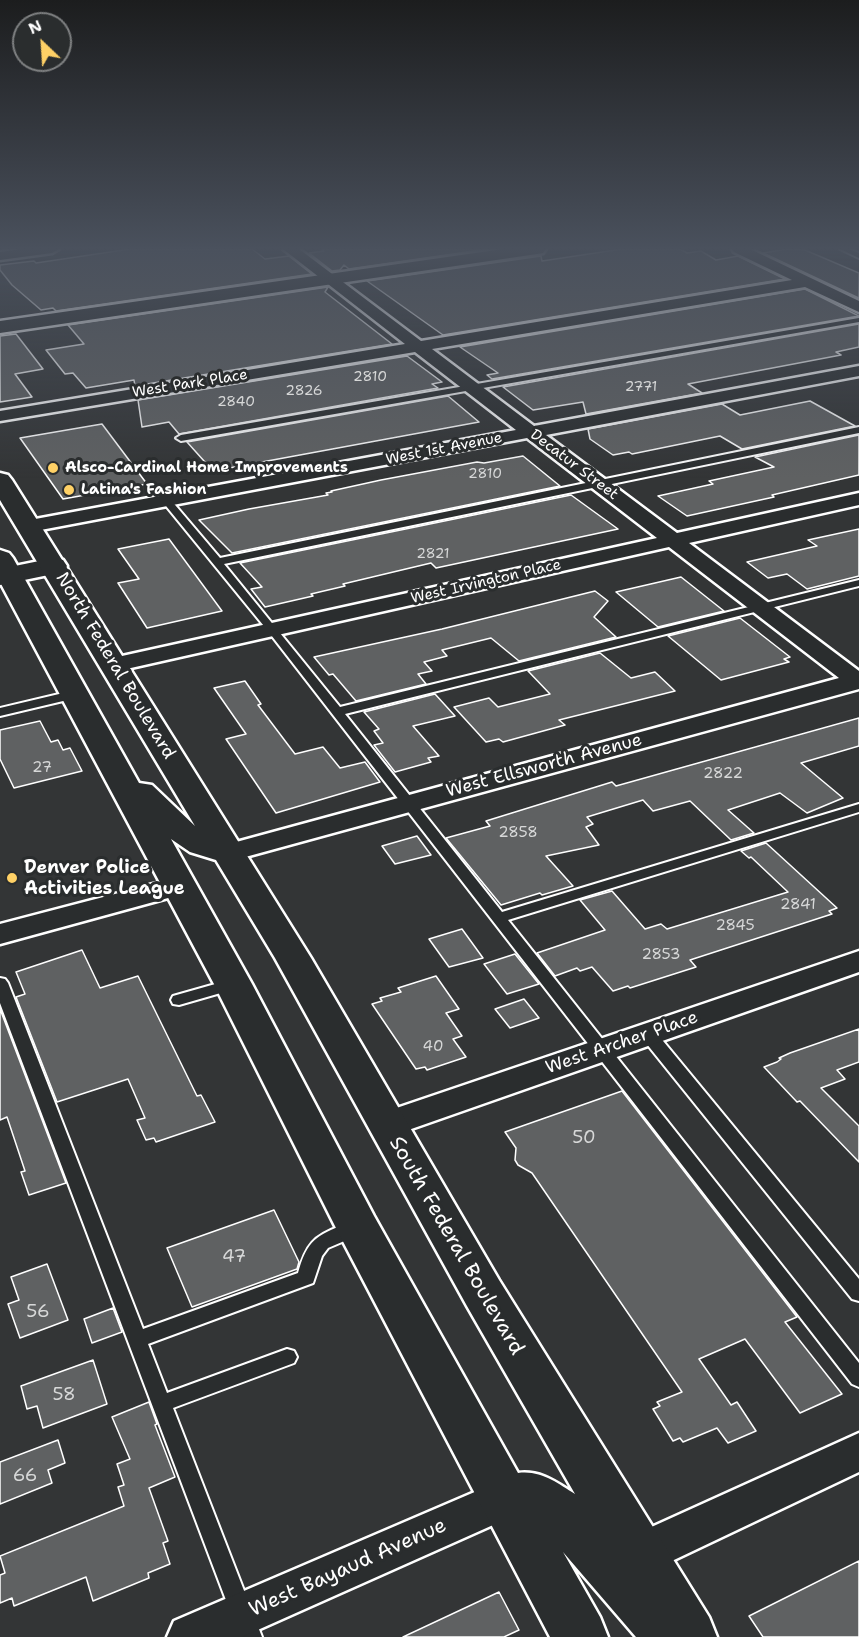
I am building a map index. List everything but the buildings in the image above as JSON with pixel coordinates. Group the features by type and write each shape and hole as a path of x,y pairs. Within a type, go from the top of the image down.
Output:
{"main road":[{"name":"North Federal Boulevard","path":"0,480 228,853"},
{"path":"54,566 3,570 76,694 233,984 358,1228 580,1637"},
{"path":"114,766 193,842 228,853"},
{"name":"South Federal Boulevard","path":"228,853 293,958 483,1293 689,1637"},
{"path":"505,1499 531,1495 562,1515 596,1548 673,1637"}],"street":[{"name":"Decatur Street","path":"390,325 858,681"},
{"name":"West Park Place","path":"0,416 548,325"},
{"name":"West 1st Avenue","path":"30,526 859,371"},
{"name":"West Irvington Place","path":"113,665 859,499"},
{"name":"West Ellsworth Avenue","path":"228,853 858,681"},
{"path":"0,934 180,886"},
{"name":"West Archer Place","path":"386,1125 859,961"},
{"path":"640,1554 859,1452"},
{"name":"West Bayaud Avenue","path":"190,1637 246,1625 505,1499"}],"lane":[{"path":"181,438 828,325"},
{"path":"217,562 859,430"},
{"path":"167,501 272,630 859,1378"},
{"path":"336,712 859,583"},
{"path":"0,712 76,694"},
{"path":"497,918 859,808"},
{"path":"0,983 246,1625"},
{"path":"179,1000 233,984"},
{"path":"648,1034 859,1293"},
{"path":"136,1340 306,1278 312,1257 321,1241 358,1228"},
{"path":"161,1404 287,1357"}],"place":[{"name":"Alsco-Cardinal Home Improvements","path":"53,468"},
{"name":"Latina's Fashion","path":"69,490"},
{"name":"Denver Police Activities League","path":"12,878"}]}
